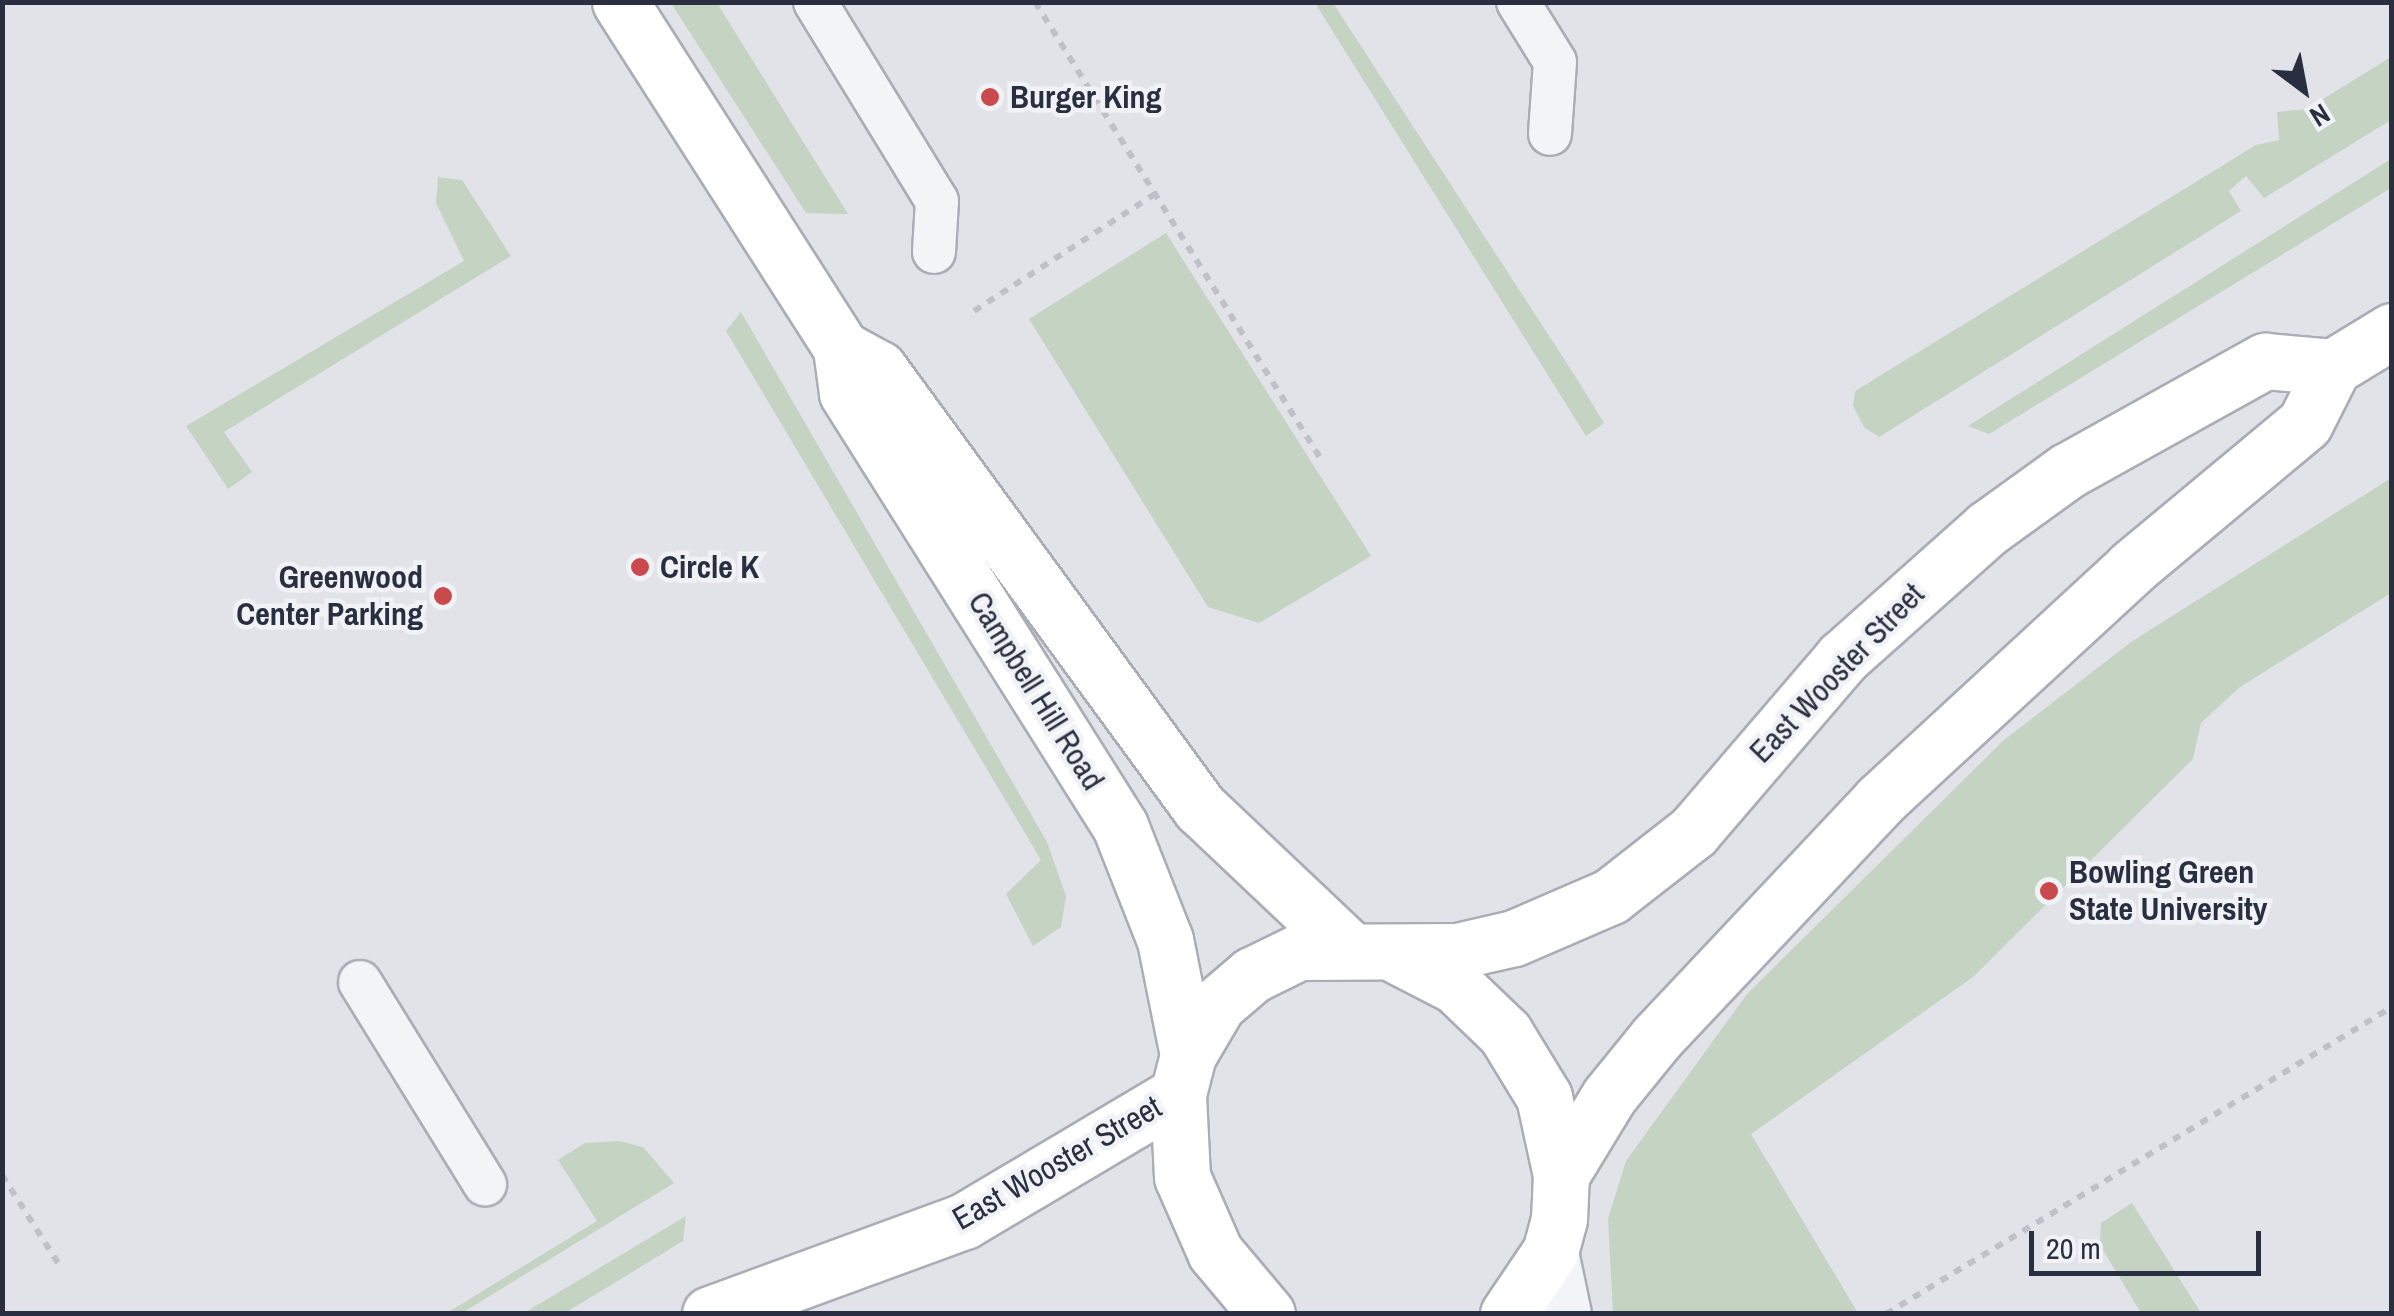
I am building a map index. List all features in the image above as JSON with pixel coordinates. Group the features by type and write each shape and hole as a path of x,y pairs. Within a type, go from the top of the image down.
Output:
{"main road":[{"name":"Campbell Hill Road","path":"620,2 841,348 847,393 1120,826 1164,940 1183,1074"},
{"path":"1561,1175 1610,1096 1657,1037 1880,800 2131,568 2305,423 2334,367 2392,331"},
{"name":"Campbell Hill Road","path":"841,348 879,369 1200,808 1373,952"},
{"name":"East Wooster Street","path":"1267,1314 1238,1286 1196,1218 1176,1135 1183,1074 1218,1004 1252,976 1299,952 1373,952 1514,938 1611,896 1693,832 1842,658 1988,528 2083,462 2265,361 2334,367"},
{"path":"1373,952 1456,986 1516,1048 1544,1098 1561,1175 1550,1252 1508,1314"},
{"name":"East Wooster Street","path":"710,1314 964,1221 1183,1074"}],"street":[{"path":"1550,1252 1563,1314"}],"lane":[{"path":"814,2 937,201 934,252"},
{"path":"1518,2 1555,62 1550,134"},
{"path":"360,982 485,1184"}],"path":[{"path":"1036,2 1322,461"},
{"path":"974,311 1155,194"},
{"path":"1886,1314 2392,1007"},
{"path":"2,1175 60,1266"}],"green space":[{"path":"671,3 717,3 848,214 806,213"},
{"path":"1315,3 1333,3 1577,379 1604,423 1586,436"},
{"path":"2391,57 2391,120 2264,198 2246,176 2229,191 2241,211 1879,437 1864,427 1853,406 1855,391 2256,145 2279,140 2277,112 2307,109"},
{"path":"2391,159 2391,188 1989,434 1968,426"},
{"path":"438,177 462,180 511,256 224,432 252,472 228,489 186,426 464,261 436,203"},
{"path":"1166,233 1371,556 1259,623 1208,607 1029,319"},
{"path":"741,312 1047,842 1066,896 1061,927 1033,946 1006,894 1041,860 726,331"},
{"path":"2391,478 2391,593 2240,687 2201,723 2193,759 1973,977 1751,1134 1858,1313 1613,1313 1608,1219 1626,1161 1747,994 2004,740 2131,642"},
{"path":"619,1141 643,1147 674,1183 462,1313 447,1313 597,1221 558,1160 585,1143"},
{"path":"2132,1203 2201,1313 2141,1313 2100,1245 2101,1223"},
{"path":"686,1216 683,1241 565,1313 524,1313"}],"place":[{"name":"Burger King","path":"990,97"},
{"name":"Circle K","path":"640,567"},
{"name":"Greenwood Center Parking","path":"443,596"},
{"name":"Bowling Green State University","path":"2049,891"}]}
